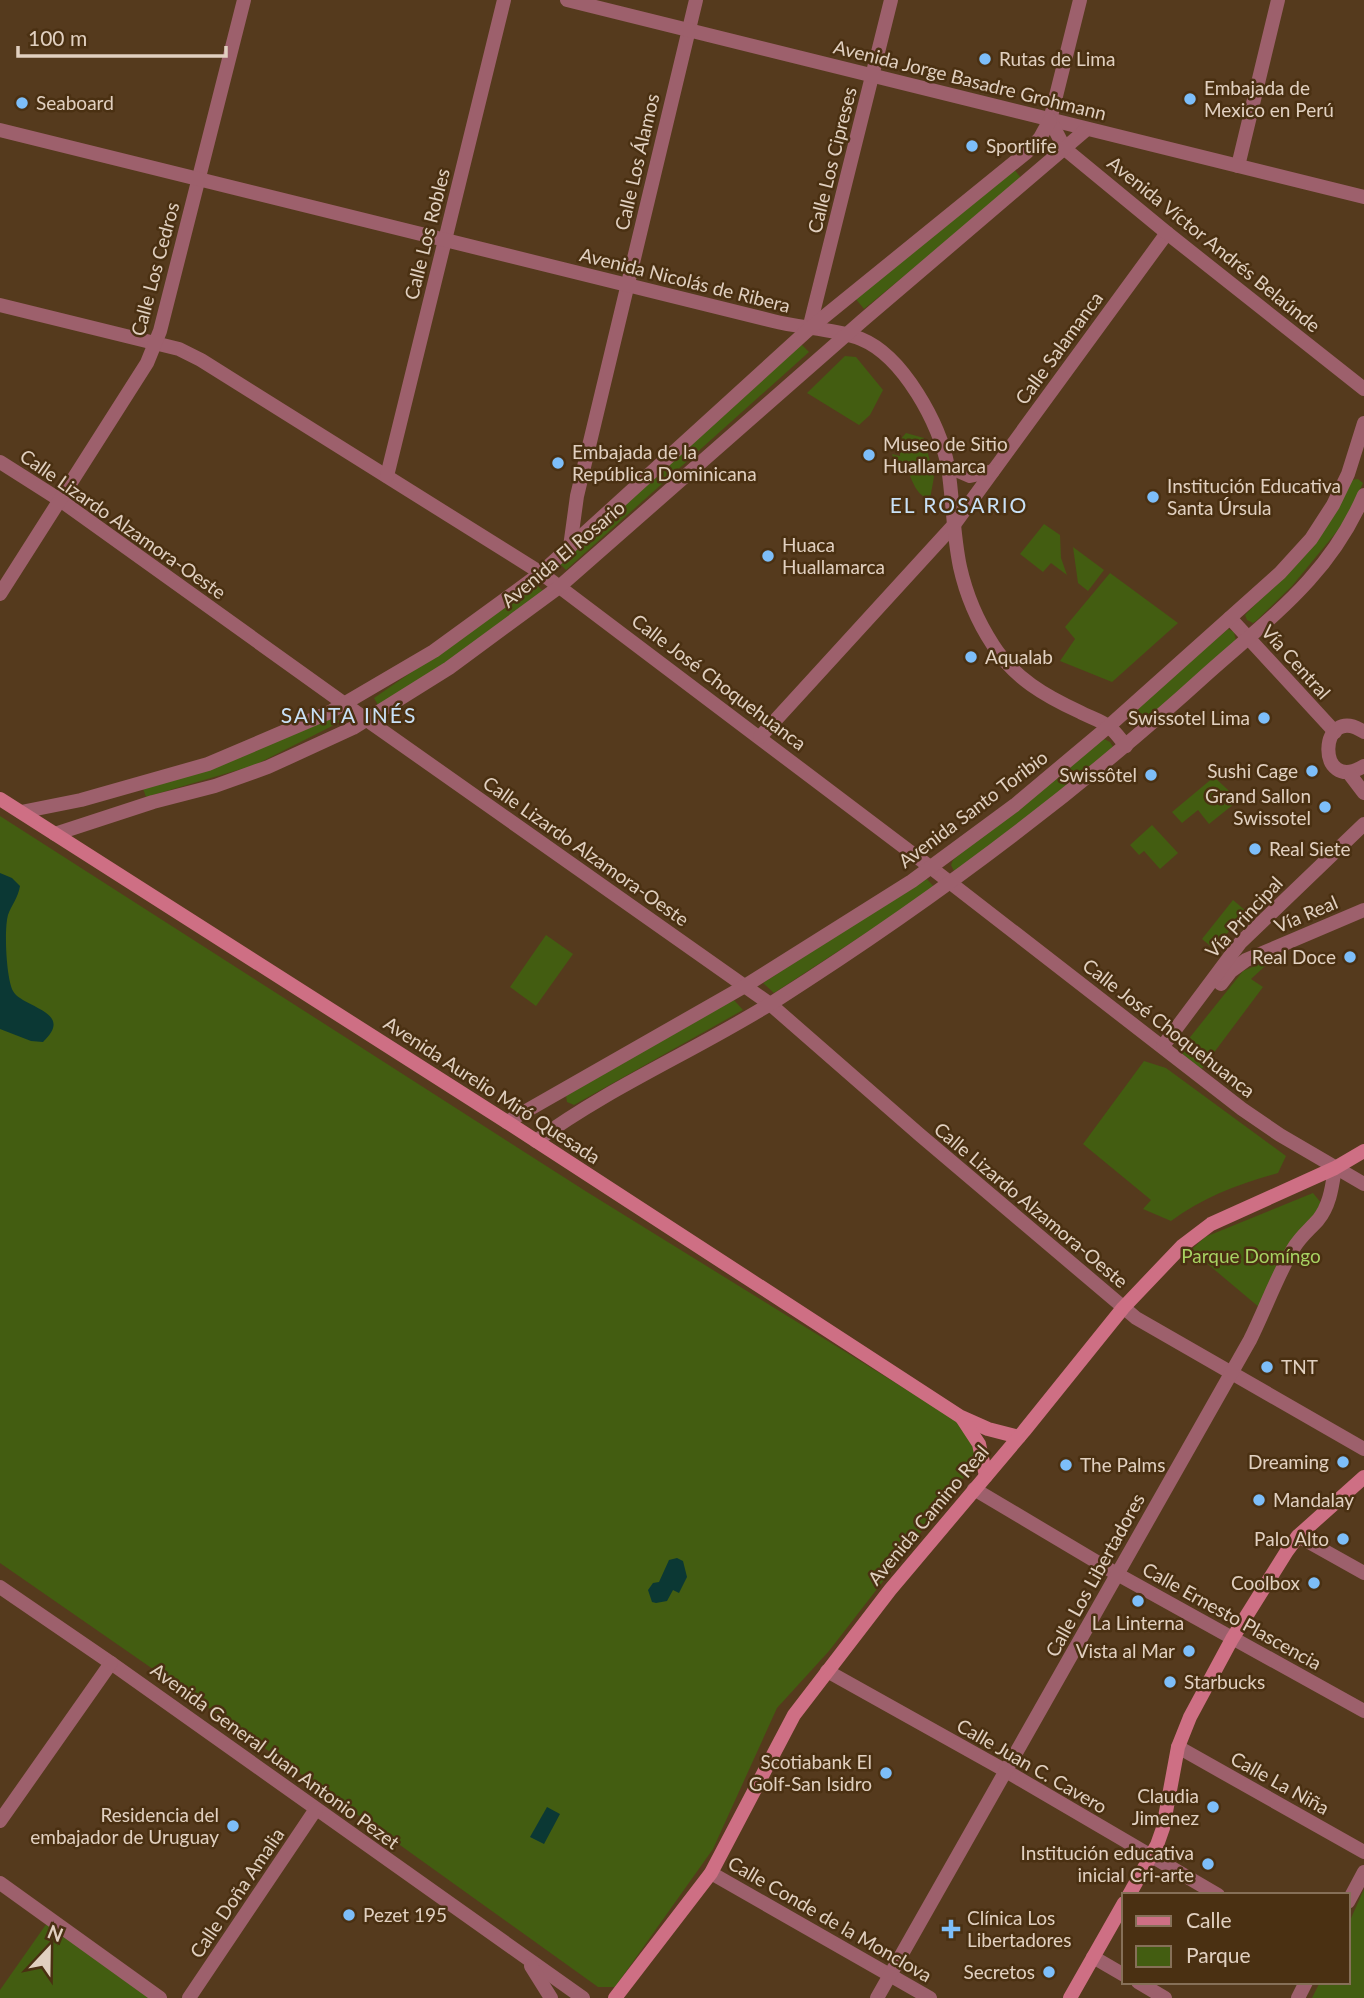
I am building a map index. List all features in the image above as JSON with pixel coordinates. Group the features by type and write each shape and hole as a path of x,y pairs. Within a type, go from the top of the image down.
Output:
{"main road":[{"name":"Avenida Aurelio Miró Quesada","path":"0,799 507,1122 961,1417 988,1429 1019,1437"},
{"name":"Avenida Camino Real","path":"615,1998 711,1873 754,1794 780,1737 827,1671 1122,1308 1182,1246 1211,1224 1335,1168 1364,1151"},
{"name":"Avenida Aurelio Miró Quesada","path":"961,1417 979,1444 985,1476"},
{"path":"1130,1893 1151,1857 1163,1828 1178,1747 1190,1717 1232,1639 1298,1536 1364,1477"},
{"path":"1070,1998 1122,1906"}],"street":[{"name":"Calle Los Cedros","path":"0,594 147,363 155,343 244,0"},
{"name":"Calle Los Robles","path":"387,476 504,0"},
{"name":"Avenida Jorge Basadre Grohmann","path":"567,0 1364,197"},
{"name":"Calle Los Álamos","path":"570,547 577,496 696,0"},
{"name":"Calle Los Cipreses","path":"809,329 891,0"},
{"path":"1050,120 1080,0"},
{"path":"1238,166 1278,0"},
{"name":"Avenida Víctor Andrés Belaúnde","path":"1050,120 1065,149 1364,389"},
{"name":"Avenida El Rosario","path":"21,812 81,800 208,764 257,745 345,704 435,651 541,573 809,329 1027,152 1040,138 1050,120"},
{"name":"Avenida El Rosario","path":"55,834 153,802 215,786 268,767 367,720 449,668 559,587 846,334 1087,129"},
{"name":"Avenida Nicolás de Ribera","path":"0,130 626,286 861,339 881,350 898,367 930,417 947,466 964,583 977,616 1003,659 1034,688 1109,726 1126,746"},
{"name":"Calle Salamanca","path":"760,737 954,526 1167,233"},
{"name":"Calle José Choquehuanca","path":"0,304 179,349 201,360 541,573 931,867 1242,1109 1280,1135 1364,1184"},
{"name":"Avenida Santo Toribio","path":"507,1122 745,986 931,867 1015,805 1109,726 1280,573 1311,539 1333,505 1348,474 1364,423"},
{"name":"Calle Lizardo Alzamora-Oeste","path":"0,462 60,500 770,1004 1122,1308 1230,1374 1364,1449"},
{"path":"947,466 970,476 993,471"},
{"path":"1348,474 1364,474"},
{"path":"536,1141 575,1114 770,1004 950,884 1031,823 1126,746 1300,591 1339,544 1364,495"},
{"path":"577,496 585,513 597,523"},
{"name":"Vía Central","path":"1230,618 1335,732"},
{"path":"1364,732 1348,726 1335,732 1327,745 1329,760 1341,770 1348,772 1364,766"},
{"path":"1348,772 1364,793"},
{"path":"81,800 76,812 78,817 89,822"},
{"name":"Vía Principal","path":"1166,1049 1231,954 1364,824"},
{"name":"Vía Real","path":"1166,1049 1238,965 1364,910"},
{"name":"Vía Real","path":"1250,933 1249,948 1262,954"},
{"path":"561,1091 560,1104 563,1109 575,1114"},
{"name":"Calle Los Libertadores","path":"877,1998 1250,1340 1291,1252 1326,1207 1331,1196 1335,1168"},
{"name":"Calle Ernesto Plascencia","path":"974,1489 1117,1574 1364,1712"},
{"path":"1298,1536 1364,1573"},
{"name":"Avenida General Juan Antonio Pezet","path":"0,1587 583,1998"},
{"path":"0,1821 111,1663"},
{"name":"Calle Juan C. Cavero","path":"827,1671 1006,1771 1214,1893"},
{"name":"Calle La Niña","path":"1178,1747 1364,1852"},
{"name":"Calle Doña Amalia","path":"188,1998 316,1809"},
{"path":"1350,1898 1364,1872"},
{"name":"Calle Conde de la Monclova","path":"711,1873 930,1998"},
{"path":"0,1883 160,1998"},
{"path":"1093,1957 1122,1974"},
{"name":"Avenida General Juan Antonio Pezet","path":"526,1959 551,1998"},
{"path":"1142,1984 1166,1998"}],"green space":[{"path":"1013,168 1022,179 864,309 855,298"},
{"path":"801,344 809,352 566,570 559,563"},
{"path":"845,356 856,357 883,390 870,415 859,425 807,393"},
{"path":"906,433 924,438 934,477 930,499 918,491 907,468 895,463 892,454 900,456 900,440"},
{"path":"1358,479 1363,483 1348,518 1292,586 1256,621 1253,623 1247,620 1245,615 1285,574 1350,480"},
{"path":"1044,524 1060,535 1061,558 1067,575 1051,563 1043,572 1020,554"},
{"path":"1073,547 1104,570 1088,591 1078,583"},
{"path":"1110,573 1178,623 1112,682 1060,661 1075,639 1065,627"},
{"path":"534,582 544,592 450,662 379,707 374,698"},
{"path":"1228,629 1234,632 1236,641 1140,724 1126,717"},
{"path":"332,714 340,722 255,765 146,797 142,786"},
{"path":"1100,737 1110,742 1113,747 960,873 954,871 951,865 953,860"},
{"path":"1214,777 1239,800 1209,824 1198,810 1182,823 1172,812"},
{"path":"0,816 587,1192 962,1424 974,1449 974,1464 829,1651 777,1708 713,1849 615,1987 598,1987 199,1701 0,1563"},
{"path":"1152,825 1178,853 1160,869 1144,851 1139,855 1130,845"},
{"path":"926,878 935,888 774,993 763,983"},
{"path":"1233,900 1246,911 1214,949 1202,939"},
{"path":"546,935 573,954 536,1006 510,987"},
{"path":"1274,958 1251,979 1263,987 1201,1070 1179,1051 1243,971"},
{"path":"733,999 743,1010 574,1105 567,1102 566,1096"},
{"path":"1144,1061 1166,1068 1286,1156 1278,1173 1222,1192 1171,1221 1143,1209 1151,1200 1083,1144"},
{"name":"Parque Domíngo","path":"1313,1193 1322,1204 1260,1308 1191,1250 1205,1237"},
{"path":"1364,1889 1364,1998 1312,1998 1319,1984 1350,1984 1350,1920"},
{"path":"47,1923 152,1998 0,1998 0,1990"}],"water":[{"path":"0,873 12,878 20,886 8,915 6,931 11,984 18,997 44,1011 54,1023 52,1032 43,1042 31,1041 0,1029"},
{"path":"677,1558 683,1561 687,1577 679,1593 673,1590 667,1601 652,1602 648,1590 653,1583 659,1582 669,1560"},
{"path":"547,1807 560,1814 544,1844 530,1837"}],"place":[{"name":"Rutas de Lima","path":"985,59"},
{"name":"Embajada de Mexico en Perú","path":"1190,99"},
{"name":"Seaboard","path":"22,103"},
{"name":"Sportlife","path":"972,146"},
{"name":"Museo de Sitio Huallamarca","path":"869,455"},
{"name":"Embajada de la República Dominicana","path":"558,463"},
{"name":"Institución Educativa Santa Úrsula","path":"1153,497"},
{"name":"Huaca Huallamarca","path":"768,556"},
{"name":"Aqualab","path":"971,657"},
{"name":"Swissotel Lima","path":"1264,718"},
{"name":"Sushi Cage","path":"1312,771"},
{"name":"Swissôtel","path":"1151,775"},
{"name":"Grand Sallon Swissotel","path":"1325,807"},
{"name":"Real Siete","path":"1255,849"},
{"name":"Real Doce","path":"1350,957"},
{"name":"TNT","path":"1267,1367"},
{"name":"Dreaming","path":"1343,1462"},
{"name":"The Palms","path":"1066,1465"},
{"name":"Mandalay","path":"1259,1500"},
{"name":"Palo Alto","path":"1343,1539"},
{"name":"Coolbox","path":"1314,1583"},
{"name":"La Linterna","path":"1138,1601"},
{"name":"Vista al Mar","path":"1189,1651"},
{"name":"Starbucks","path":"1170,1682"},
{"name":"Scotiabank El Golf-San Isidro","path":"886,1773"},
{"name":"Claudia Jimenez","path":"1213,1807"},
{"name":"Residencia del embajador de Uruguay","path":"233,1826"},
{"name":"Institución educativa inicial Cri-arte","path":"1208,1864"},
{"name":"Pezet 195","path":"349,1915"},
{"name":"Clínica Los Libertadores","path":"951,1929"},
{"name":"Secretos","path":"1049,1972"}],"district":[{"name":"EL ROSARIO","path":"959,506"},
{"name":"SANTA INÉS","path":"349,716"}]}
